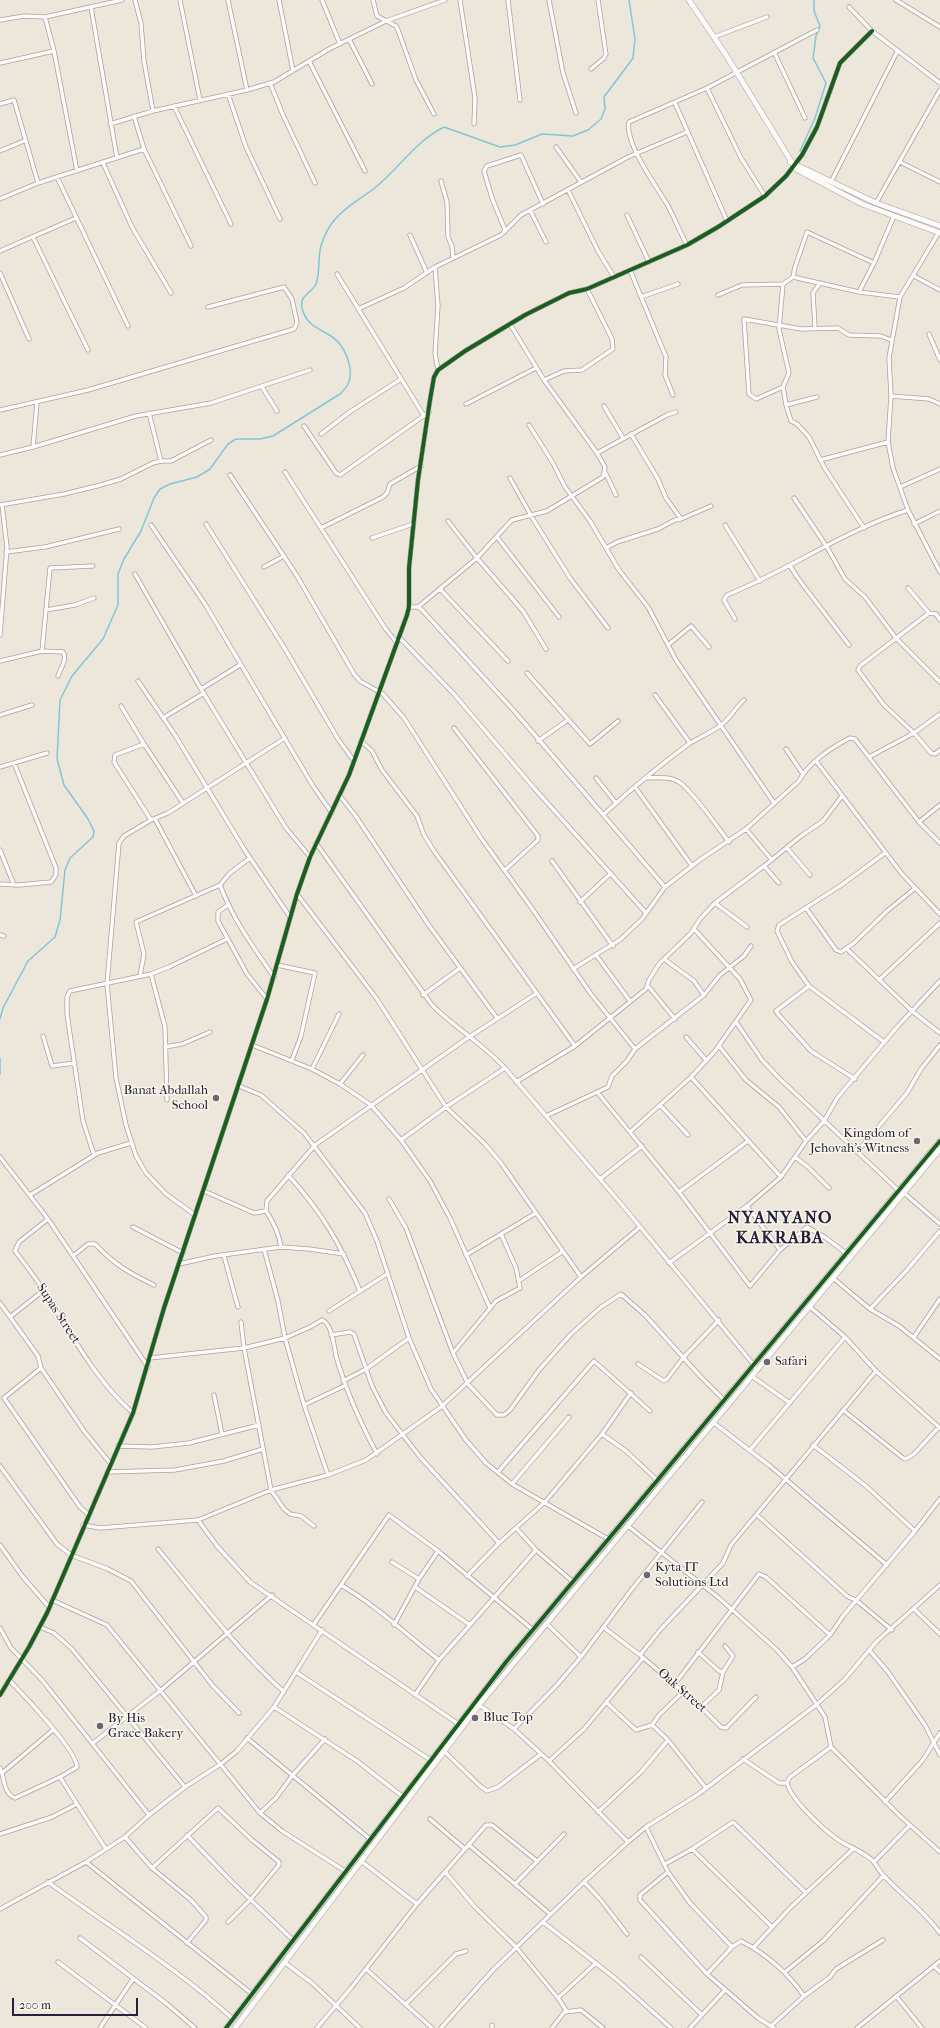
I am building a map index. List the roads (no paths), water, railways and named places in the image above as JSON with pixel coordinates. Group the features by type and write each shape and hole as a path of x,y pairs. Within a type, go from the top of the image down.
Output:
{"street":[{"path":"0,20 24,16 45,17 122,0"},
{"path":"135,0 141,23 144,61 153,110"},
{"path":"180,0 200,100"},
{"path":"228,0 247,88 246,91"},
{"path":"279,0 293,71"},
{"path":"322,0 340,44"},
{"path":"373,0 377,16 396,26 407,58 434,114"},
{"path":"110,124 153,110 246,91 270,83 349,39 386,21 445,0"},
{"path":"460,0 475,98 474,124"},
{"path":"508,0 520,100"},
{"path":"549,0 563,73 576,113"},
{"path":"591,69 604,58 606,54 598,0"},
{"path":"689,0 736,72 790,162 876,203 940,226"},
{"path":"896,0 940,27"},
{"path":"91,7 117,158"},
{"path":"849,7 872,31 897,52 940,83"},
{"path":"45,17 54,51 77,171"},
{"path":"714,37 767,17"},
{"path":"687,245 667,205 636,154 628,127 629,122 635,118 675,103 707,88 817,30"},
{"path":"0,1694 21,1660 49,1607 83,1525 89,1515 106,1472 133,1413 179,1264 274,977 297,894 316,843 340,796 354,761 409,607 409,568 413,524 434,377 438,370 510,324 569,294 587,289 687,245 765,196 795,165 817,127 840,63 872,31"},
{"path":"349,39 372,84"},
{"path":"0,63 54,51"},
{"path":"774,52 805,118"},
{"path":"828,187 897,52"},
{"path":"309,61 365,171"},
{"path":"270,83 283,115 315,183"},
{"path":"707,88 741,158 765,196"},
{"path":"876,203 940,90"},
{"path":"228,94 246,147 280,219"},
{"path":"0,104 14,100 24,141 38,183"},
{"path":"675,103 727,221"},
{"path":"174,106 231,224"},
{"path":"134,116 144,149 191,246"},
{"path":"358,309 404,288 435,267 501,235 514,220 581,182 636,154 687,132"},
{"path":"0,151 24,141"},
{"path":"556,147 581,182"},
{"path":"0,199 38,183 144,149"},
{"path":"505,230 490,192 484,171 487,166 520,155 543,204"},
{"path":"900,162 940,182"},
{"path":"103,163 132,227 171,293"},
{"path":"795,165 804,175 862,204 939,233 900,297 891,340 889,358 891,396 888,442 893,468 908,510 940,572"},
{"path":"57,177 128,326"},
{"path":"441,181 447,202 448,237 452,246 453,258"},
{"path":"568,190 598,251 614,276"},
{"path":"530,210 546,242"},
{"path":"627,215 649,262"},
{"path":"859,292 874,263 894,216"},
{"path":"0,251 76,218"},
{"path":"718,295 742,285 783,284 793,277 807,232 874,263"},
{"path":"410,235 427,273"},
{"path":"33,237 88,350"},
{"path":"435,267 438,306 435,353 438,370"},
{"path":"630,270 666,357 665,370 673,395"},
{"path":"0,273 29,339"},
{"path":"337,274 424,416"},
{"path":"914,276 940,290"},
{"path":"793,277 859,292 900,297"},
{"path":"815,327 813,293 820,283"},
{"path":"641,297 678,284"},
{"path":"783,284 779,325 789,373 783,387 786,405 791,421 798,424 808,437 820,460 864,528"},
{"path":"0,410 37,403 88,390 173,363 222,351 294,329 297,323 292,299 284,287 208,307"},
{"path":"544,380 564,371 582,370 613,349 612,339 587,289"},
{"path":"783,387 756,399 749,394 742,320 746,318 801,329 815,327 838,328 849,335 881,336 891,340"},
{"path":"510,324 544,380 603,461 605,472 616,494"},
{"path":"929,334 940,360"},
{"path":"466,404 536,368"},
{"path":"0,455 33,447 148,413 211,403 310,370"},
{"path":"321,434 351,411 401,379"},
{"path":"262,387 277,411"},
{"path":"891,396 929,399 940,404"},
{"path":"786,405 817,397"},
{"path":"33,447 37,403"},
{"path":"604,406 623,438"},
{"path":"304,426 336,473 340,475 429,412"},
{"path":"597,453 623,438 676,412"},
{"path":"148,413 161,461"},
{"path":"529,425 572,496 590,520 619,570 648,607 668,645 774,803"},
{"path":"631,434 658,479 666,498 681,519"},
{"path":"0,635 6,552 1,505 64,494 97,486 121,478 153,463 171,461 211,440"},
{"path":"820,460 888,442"},
{"path":"321,528 383,497 387,493 390,484 421,466"},
{"path":"900,487 940,469"},
{"path":"285,472 385,628 397,643"},
{"path":"409,607 418,607 477,558 512,520 547,511 596,482 603,477 605,472"},
{"path":"230,475 284,556 354,674 360,681 388,699 404,718 471,825 573,969 635,1050"},
{"path":"510,478 532,515 536,525 570,578 608,628"},
{"path":"794,498 827,547 845,579 865,597 896,638 940,682"},
{"path":"606,548 618,542 658,529 675,520 681,519 711,506"},
{"path":"735,619 724,600 724,596 760,582 864,528 908,510"},
{"path":"914,524 940,511"},
{"path":"448,521 477,558 523,611 546,649"},
{"path":"206,524 300,673 338,739 354,761"},
{"path":"372,538 413,524"},
{"path":"151,525 192,584 320,797 332,813"},
{"path":"725,525 760,582"},
{"path":"6,552 45,547 119,529"},
{"path":"497,537 559,617"},
{"path":"264,567 284,556"},
{"path":"42,650 50,568 93,566"},
{"path":"790,566 800,582 849,645"},
{"path":"135,574 201,689 286,828 310,857"},
{"path":"908,588 929,613 936,614 940,612"},
{"path":"440,589 508,661"},
{"path":"46,610 75,605 94,598"},
{"path":"418,607 491,686 640,856 665,887"},
{"path":"929,613 860,666 858,670 884,705 914,733 931,753 935,754 940,750"},
{"path":"936,614 940,620"},
{"path":"668,645 691,626 709,647"},
{"path":"399,637 453,693 610,874 646,913"},
{"path":"0,661 42,650 63,652 66,657 58,676"},
{"path":"201,689 240,665"},
{"path":"527,673 590,744 618,721"},
{"path":"138,681 207,787 250,858 290,917"},
{"path":"163,718 204,694"},
{"path":"655,695 690,743"},
{"path":"603,815 634,787 690,743 721,726 737,706 744,700"},
{"path":"0,715 32,706"},
{"path":"121,706 183,803"},
{"path":"870,757 914,733 940,714"},
{"path":"538,740 568,720"},
{"path":"454,728 538,836 538,840 532,847 504,870"},
{"path":"196,1215 180,1205 156,1185 146,1173 131,1143 116,1078 107,984 118,843 124,836 183,803 285,738"},
{"path":"573,969 613,946 631,930 646,913 665,887 692,866 746,829 799,781 803,774 816,762 843,741 852,738 870,757 919,822 940,843"},
{"path":"361,741 372,751 382,770 417,816 428,843 576,1046"},
{"path":"144,744 114,755 114,762 153,820 196,896"},
{"path":"786,748 803,774"},
{"path":"0,767 47,753"},
{"path":"816,762 914,889 940,914"},
{"path":"0,884 14,885 51,882 56,875 56,868 14,763"},
{"path":"596,778 616,803"},
{"path":"646,778 668,778 679,781 693,796 729,842"},
{"path":"634,787 692,866"},
{"path":"340,796 359,821 460,968 498,1018"},
{"path":"516,1082 576,1046 646,989 651,975 664,959 694,929 700,919 715,903 822,821 842,796"},
{"path":"919,822 940,805"},
{"path":"746,829 772,860"},
{"path":"316,843 423,995 442,1015 489,1051 505,1068 600,1179 758,1370"},
{"path":"787,848 810,875"},
{"path":"0,850 14,885"},
{"path":"884,1042 810,986 792,962 777,931 779,925 885,853"},
{"path":"140,976 144,954 136,922 220,885 230,873 250,858"},
{"path":"552,861 613,946"},
{"path":"764,866 779,883"},
{"path":"580,902 610,874"},
{"path":"220,885 228,905 239,925 274,977"},
{"path":"806,908 836,950 841,952 847,949 887,911 914,889"},
{"path":"297,894 377,999 446,1107 493,1152 581,1277"},
{"path":"715,903 747,927"},
{"path":"228,905 220,909 217,915 218,921 254,984 267,999"},
{"path":"880,979 940,923"},
{"path":"630,1132 691,1077 719,1046 751,1000 743,984 731,968 694,929"},
{"path":"94,1155 83,1121 67,1014 68,994 72,989 107,984 151,974 227,939"},
{"path":"546,1116 608,1087 612,1076 627,1061 635,1050 704,995 720,975 731,968 744,956 751,946"},
{"path":"847,949 912,1011 940,1033"},
{"path":"596,955 630,1001"},
{"path":"664,959 694,981 704,995"},
{"path":"277,965 315,973 301,1036 292,1060"},
{"path":"423,995 460,968"},
{"path":"151,974 165,1027 167,1100"},
{"path":"669,1263 747,1206 781,1176 806,1141 824,1121 838,1097 855,1079 884,1042 940,981"},
{"path":"648,986 675,1019"},
{"path":"810,986 776,1010 811,1051 855,1079"},
{"path":"282,1247 273,1221 266,1211 270,1196 314,1145 422,1069 537,993"},
{"path":"312,1069 339,1014"},
{"path":"736,1022 769,1068 857,1152 940,1224"},
{"path":"165,1047 182,1044 210,1032"},
{"path":"43,1036 52,1066 75,1063"},
{"path":"686,1037 706,1060"},
{"path":"252,1045 312,1069 340,1084 371,1105 401,1140 436,1192 490,1308"},
{"path":"857,1152 907,1093 921,1070 940,1045"},
{"path":"719,1046 746,1080 779,1107 806,1141"},
{"path":"340,1084 363,1055"},
{"path":"401,1140 446,1107 505,1068"},
{"path":"691,1077 781,1176"},
{"path":"239,1086 261,1095 288,1118 314,1145 365,1213 375,1236 409,1338 431,1389 441,1407 478,1454 512,1484 608,1539"},
{"path":"597,1092 679,1192 750,1286 780,1250 807,1227 826,1238 847,1254"},
{"path":"660,1105 688,1135"},
{"path":"679,1192 748,1141"},
{"path":"235,2028 479,1705 561,1604 753,1377 902,1192 940,1141"},
{"path":"30,1195 94,1155 131,1143"},
{"path":"600,1179 642,1146"},
{"path":"226,2028 457,1723 556,1600 847,1254 940,1149"},
{"path":"0,1157 48,1219 148,1367"},
{"path":"795,1157 808,1167 829,1188"},
{"path":"288,1175 308,1197 324,1218 344,1254 360,1291"},
{"path":"204,1191 251,1213 266,1211"},
{"path":"389,1199 406,1228 453,1353 468,1384 497,1415 504,1415 571,1334 601,1307 621,1294 645,1315 683,1358 724,1400"},
{"path":"747,1206 780,1250"},
{"path":"466,1255 536,1213"},
{"name":"Supas Street","path":"48,1219 19,1242 15,1247 15,1251 44,1290 87,1358 114,1395 133,1413"},
{"path":"133,1227 183,1253"},
{"path":"83,1525 100,1528 198,1520 271,1490 328,1475 366,1460 377,1454 401,1434 441,1407 468,1384 581,1277 640,1227"},
{"path":"870,1309 912,1265 940,1230"},
{"path":"453,1353 496,1301 518,1291 520,1288 520,1280 501,1234"},
{"path":"73,1256 88,1244 95,1244 112,1262 126,1272 154,1285"},
{"path":"179,1264 282,1247 344,1254"},
{"path":"264,1249 278,1300 285,1338 304,1405 328,1475"},
{"path":"520,1280 562,1252"},
{"path":"224,1256 238,1307"},
{"path":"329,1310 388,1274"},
{"path":"833,1278 870,1309 914,1337 940,1359"},
{"path":"10,1317 44,1290"},
{"path":"914,1337 940,1299"},
{"path":"0,1303 38,1356 42,1368 84,1431 110,1463"},
{"path":"810,1307 845,1337 876,1371 940,1427 914,1454 906,1459 843,1410"},
{"path":"150,1358 244,1348 285,1338 322,1320 326,1324 331,1335 344,1383 377,1454"},
{"path":"638,1364 664,1381 718,1320"},
{"path":"241,1322 244,1348 271,1490 284,1509 290,1514 301,1516 314,1526"},
{"path":"331,1335 350,1332 354,1334 366,1369 380,1401 401,1434 499,1543"},
{"path":"750,1450 845,1337"},
{"path":"304,1405 366,1369 409,1338"},
{"path":"498,1472 594,1361 650,1411"},
{"path":"0,1402 42,1368"},
{"path":"640,1655 660,1630 723,1563 731,1545 876,1371"},
{"path":"753,1377 790,1403"},
{"path":"467,1576 499,1543 545,1502 602,1434 631,1393"},
{"path":"214,1395 222,1434"},
{"path":"4,1398 80,1507 89,1515"},
{"path":"512,1484 569,1417"},
{"path":"714,1423 750,1450 887,1565"},
{"path":"118,1446 152,1447 189,1443 259,1425"},
{"path":"602,1434 626,1451 657,1480"},
{"path":"813,1445 866,1486 916,1531"},
{"path":"106,1472 175,1470 224,1461 263,1449"},
{"path":"0,1466 57,1544 71,1555 108,1569 131,1581 213,1686 239,1713"},
{"path":"792,1667 805,1659 830,1635 843,1616 916,1531 940,1499"},
{"path":"514,1729 556,1686 581,1657 702,1502"},
{"path":"314,1624 389,1515 438,1551 532,1630"},
{"path":"757,1515 847,1596 857,1601 892,1630"},
{"path":"198,1520 234,1565 250,1582 314,1624 457,1723"},
{"path":"628,1526 732,1609 770,1643 792,1667 825,1717 831,1747 885,1802 940,1852"},
{"path":"516,1528 536,1550 572,1581"},
{"path":"0,1545 23,1577 49,1607"},
{"path":"158,1549 228,1633 267,1677 284,1692"},
{"path":"415,1695 439,1660 536,1550"},
{"path":"394,1625 419,1579 438,1551"},
{"path":"392,1562 419,1579"},
{"path":"674,1685 756,1576 760,1574 808,1613 830,1635"},
{"path":"341,1585 365,1599 394,1625 439,1660"},
{"path":"441,2028 516,1947 628,1842 646,1827 706,1788 816,1705 844,1680 877,1641 892,1630 940,1585"},
{"path":"415,1587 470,1625"},
{"path":"93,1743 160,1690 272,1596"},
{"path":"52,1600 107,1625 260,1813 282,1831 345,1871"},
{"path":"556,1600 561,1604"},
{"path":"914,1609 940,1634"},
{"path":"546,1623 581,1657"},
{"path":"40,1626 54,1633 68,1645 185,1787"},
{"name":"Oak Street","path":"603,1627 644,1658 674,1685 701,1706 724,1728 756,1697"},
{"path":"0,1628 11,1648 42,1680 149,1815"},
{"path":"0,1909 86,1862 125,1837 149,1815 185,1787 221,1764 237,1751 274,1707 322,1630"},
{"path":"701,1706 719,1690 723,1672 734,1655 725,1646"},
{"path":"870,1651 888,1672 924,1725 940,1755"},
{"path":"698,1652 719,1671 723,1672"},
{"path":"549,1761 584,1729 644,1658"},
{"path":"296,1672 435,1764"},
{"path":"0,1768 4,1787 10,1796 15,1798 60,1777 77,1767 77,1762 53,1730 9,1680"},
{"path":"607,1703 636,1730 652,1725 659,1715 683,1692"},
{"path":"479,1705 514,1729 549,1761 628,1842"},
{"path":"274,1707 357,1761 402,1796"},
{"path":"652,1725 668,1740 706,1788"},
{"path":"2,1773 53,1730"},
{"path":"885,1802 922,1761 940,1733"},
{"path":"248,1738 292,1776 370,1839"},
{"path":"260,1813 276,1798 292,1776 325,1739"},
{"path":"598,1812 641,1772 668,1740"},
{"path":"787,1783 790,1777 831,1747"},
{"path":"444,1751 474,1782 487,1791 498,1787 541,1754"},
{"path":"743,1759 779,1783 787,1783"},
{"path":"60,1777 106,1849"},
{"path":"787,1783 794,1797 825,1829 874,1862 883,1876 898,1888 940,1933"},
{"path":"0,1834 52,1817 77,1804"},
{"path":"152,1868 218,1808 252,1840 279,1862 278,1869 228,1922"},
{"path":"430,1819 465,1848"},
{"path":"665,1864 692,1849 731,1822 734,1822 806,1893"},
{"path":"317,2028 417,1904 446,1873 465,1848 486,1825 492,1825 537,1861"},
{"path":"874,1862 910,1825"},
{"path":"646,1827 668,1872 702,1918 732,1947"},
{"path":"515,1884 564,1834"},
{"path":"187,1835 293,1940"},
{"path":"125,1837 152,1868 191,1900 206,1917 206,1920 187,1943"},
{"path":"469,1845 550,1914"},
{"path":"754,1947 806,1893 854,1848"},
{"path":"692,1849 772,1927"},
{"path":"361,1861 417,1904"},
{"path":"86,1862 252,1994"},
{"path":"668,1872 639,1897 707,1974 758,2018 773,2027 804,1996 830,1977 836,1969 883,1940"},
{"path":"446,1873 475,1907 516,1947 558,1998 565,2008 565,2012"},
{"path":"785,1972 824,1940 883,1876"},
{"path":"48,1882 89,1912 110,1924 205,1994 233,2019"},
{"path":"584,1882 600,1899 627,1934"},
{"path":"543,1922 596,1963 671,2028"},
{"path":"298,1932 304,1937"},
{"path":"80,1938 195,2028"},
{"path":"707,1974 740,1940 754,1947 785,1972 804,1996"},
{"path":"406,2004 456,1954 466,1952"},
{"path":"641,1957 702,2014"},
{"path":"857,2028 940,1961"},
{"path":"58,1962 146,2028"},
{"path":"284,1962 312,1983 360,2028"},
{"path":"558,1998 596,1963"},
{"path":"934,1966 940,1972"},
{"path":"366,1969 432,2028"},
{"path":"100,2028 134,1979"},
{"path":"690,2028 726,1990"},
{"path":"896,1996 922,2028"},
{"path":"552,2028 565,2012 581,2010 603,2028"}],"waterway":[{"path":"0,1019 3,1008 28,961 55,937 60,920 65,870 70,858 93,837 94,831 88,819 64,785 57,759 60,700 72,676 103,639 118,605 118,574 124,559 141,531 154,498 160,489 170,484 197,477 210,469 228,444 236,439 260,439 273,436 342,392 348,384 350,378 349,365 344,351 336,340 317,328 306,318 302,308 302,300 316,284 319,255 324,238 330,226 345,209 385,179 425,139 444,127 500,147 515,145 542,134 573,136 588,130 601,119 605,109 604,97 633,58 635,39 629,0"},
{"path":"800,151 815,118 826,83 813,58 816,36 820,26 814,11 814,0"},
{"path":"0,1058 0,1074"}],"place":[{"name":"Banat Abdallah School","path":"216,1098"},
{"name":"Kingdom of Jehovah's Witness","path":"917,1141"},
{"name":"Safari","path":"767,1362"},
{"name":"Kyta IT Solutions Ltd","path":"647,1575"},
{"name":"Blue Top","path":"475,1718"},
{"name":"By His Grace Bakery","path":"100,1726"}],"district":[{"name":"NYANYANO KAKRABA","path":"780,1229"}]}
